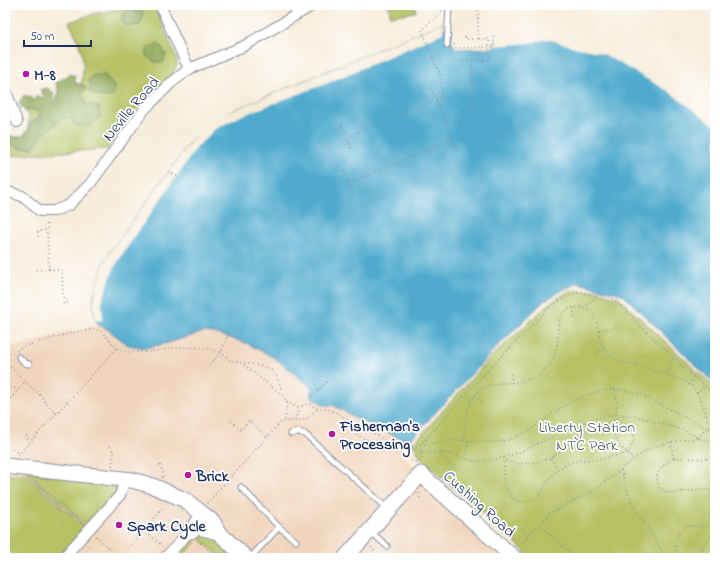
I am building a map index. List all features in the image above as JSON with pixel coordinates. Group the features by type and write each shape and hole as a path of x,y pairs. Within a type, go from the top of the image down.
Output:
{"street":[{"path":"160,5 189,69"},
{"name":"Neville Road","path":"46,211 54,211 63,208 78,197 90,184 144,110 171,83 189,69 244,46 313,5"},
{"path":"5,88 17,122"},
{"path":"5,191 22,196 37,209 46,211"},
{"path":"9,463 126,476 153,486 203,509 213,522 218,532 246,558"},
{"path":"345,558 388,510 421,467"},
{"name":"Cushing Road","path":"421,467 516,553"},
{"path":"63,558 120,495 126,476"},
{"path":"165,558 190,531 203,509"},
{"path":"190,531 198,527 218,532"}],"lane":[{"path":"447,45 449,5"},
{"path":"19,358 30,364"},
{"path":"291,434 298,432 305,434 388,510"},
{"path":"241,487 278,526 296,541"},
{"path":"250,558 278,526"},
{"path":"370,530 387,546"}],"path":[{"path":"346,137 442,97 440,75 422,30 449,5"},
{"path":"478,6 478,39"},
{"path":"452,40 456,48 494,47 494,35"},
{"path":"456,61 491,61 489,39 465,40 465,37"},
{"path":"432,56 434,60"},
{"path":"472,60 474,110"},
{"path":"431,88 458,151"},
{"path":"460,110 488,110"},
{"path":"342,125 352,150"},
{"path":"349,183 453,139"},
{"path":"344,171 354,196"},
{"path":"169,172 177,176"},
{"path":"46,211 49,269"},
{"path":"38,237 38,231 47,230"},
{"path":"36,270 62,270 63,297 68,303 61,304"},
{"path":"416,446 426,439 483,375 551,306 568,296 578,293 597,295 616,300 683,368 715,394"},
{"path":"584,308 597,295"},
{"path":"464,441 465,419 475,396 486,387 526,382 546,369 556,349 557,326 561,315 569,308 584,308 589,310 596,319 602,343 608,352 617,360 667,375 689,385 696,393 702,404 710,429"},
{"path":"573,308 575,320"},
{"path":"599,330 617,328"},
{"path":"56,413 43,398 9,366 5,355 16,352 21,347 88,329 101,331 116,348 127,352 148,352 173,347 206,348 221,352 231,361 257,365 270,370 277,377 282,395"},
{"path":"209,365 221,352 227,337"},
{"path":"9,463 116,348"},
{"path":"596,354 605,348"},
{"path":"667,375 674,358"},
{"path":"243,364 282,395 288,402 299,408"},
{"path":"5,374 11,368"},
{"path":"511,374 512,383"},
{"path":"689,385 694,377"},
{"path":"5,380 18,391"},
{"path":"312,397 328,380"},
{"path":"8,402 26,382"},
{"path":"696,393 706,386"},
{"path":"615,390 617,415 610,427 620,447 628,453 633,460"},
{"path":"404,447 455,440 509,440 529,431 573,400 596,392 615,390 640,394 706,428 715,430"},
{"path":"475,396 484,404"},
{"path":"203,509 267,436 284,420 288,402"},
{"path":"294,421 299,408 304,405 308,404 318,408 325,408 338,413 350,423 369,430 385,441 410,450 411,448 417,448 422,454"},
{"path":"284,420 294,421 309,417 318,408"},
{"path":"422,454 438,452 481,461 504,459 586,421 617,415 647,419 679,428 698,438 715,442"},
{"path":"504,459 503,481 508,492 516,501 526,502 536,498 554,472 567,464 579,460 601,459 628,453 635,441 634,432 629,425 616,419"},
{"path":"504,459 518,464 537,462 551,458 573,440 593,427 616,419"},
{"path":"231,421 242,430 249,421 267,436"},
{"path":"350,423 352,428 359,436 368,441 385,441"},
{"path":"516,553 549,514 594,492 650,448 671,442 698,438 706,428"},
{"path":"29,432 25,437 30,441"},
{"path":"421,467 421,449 426,439"},
{"path":"466,459 468,441"},
{"path":"671,442 673,458"},
{"path":"110,446 114,453 112,467"},
{"path":"13,449 19,454"},
{"path":"410,450 408,455 412,461 420,459 422,454"},
{"path":"438,452 456,469"},
{"path":"551,458 558,470"},
{"path":"715,461 713,459 673,458 659,469 657,478 659,488 668,493 707,489 715,494"},
{"path":"160,465 162,482"},
{"path":"621,470 633,505 661,548 665,558"},
{"path":"36,482 85,526"},
{"path":"419,489 420,501"},
{"path":"94,534 118,558 163,508"},
{"path":"712,527 715,522"},
{"path":"539,524 576,558"},
{"path":"680,558 676,546 676,540 679,532 686,526 712,527"},
{"path":"691,558 696,555 715,531 712,527"},
{"path":"522,529 529,536"},
{"path":"144,530 161,545"},
{"path":"84,558 91,541"},
{"path":"201,542 218,558"}],"shaded area":[{"path":"99,325 110,331 128,345 145,348 204,332 217,334 246,343 275,358 333,405 354,417 408,442 400,454 505,558 5,558 5,348"}],"green space":[{"path":"136,5 154,5 177,59 177,65 172,75 144,100 107,149 5,156 5,143 21,148 33,148 42,136 61,119 70,116 92,104 85,103 85,99 82,94 86,87 81,84 83,75 83,59 76,37 69,22 93,14","holes":["126,9 136,12 142,11 143,16 140,25 125,13"]},
{"path":"389,5 415,5 416,12 390,16"},
{"path":"126,9 134,9 136,12 142,11 143,16 140,25 127,26 121,20"},
{"path":"158,44 164,49 162,52 166,54 163,63 155,62 146,56 148,47"},
{"path":"70,74 75,76 75,82 86,87 82,94 85,99 85,103 99,107 100,117 91,124 85,126 74,124 70,117 65,118 49,129 33,148 21,148 5,143 5,133 14,137 23,136 30,127 30,123 40,118 38,112 33,109 25,111 21,107 19,102 23,96 29,96 33,100 38,96 43,98 45,96 41,93 41,89 47,88 54,93 53,98 55,100 59,94 56,83"},
{"path":"93,75 105,75 114,86 114,95 100,97 88,90 91,85 88,81"},
{"path":"32,109 38,112 40,118 31,122 28,128 29,117 25,111"},
{"name":"Liberty Station NTC Park","path":"570,290 596,291 619,298 715,388 715,558 530,558 518,545 422,460 413,444 490,358 552,301"},
{"path":"25,471 114,483 116,486 116,492 115,491 115,494 88,525 84,524"},
{"path":"24,473 83,526 84,530 58,558 5,558 5,483 9,474 12,476"},
{"path":"195,532 209,535 234,558 223,558 203,542"},
{"path":"190,538 196,542 186,553 179,551 179,550"}],"water":[{"path":"442,23 442,25 444,25 444,30 452,30 451,41 456,49 494,48 495,40 548,39 572,43 630,64 715,121 715,384 622,294 578,283 544,301 498,346 408,442 354,417 333,405 324,405 310,396 312,388 275,358 246,343 217,334 204,332 145,348 128,345 110,331 99,325 96,321 93,306 94,295 103,266 110,252 193,138 232,111"}],"pier":[{"path":"442,23 442,25 444,25 443,33 328,83 243,115 215,129 197,147 123,253 114,268 102,301 103,320 96,321 93,306 96,287 103,266 110,252 193,138 211,122 232,111"},
{"path":"507,36 548,37 573,41 598,48 664,81 715,119 715,126 668,91 605,55 548,39 530,43 495,46 496,38"}],"place":[{"name":"M-8","path":"26,74"},
{"name":"Fisherman's Processing","path":"332,434"},
{"name":"Brick","path":"188,475"},
{"name":"Spark Cycle","path":"119,525"}]}
